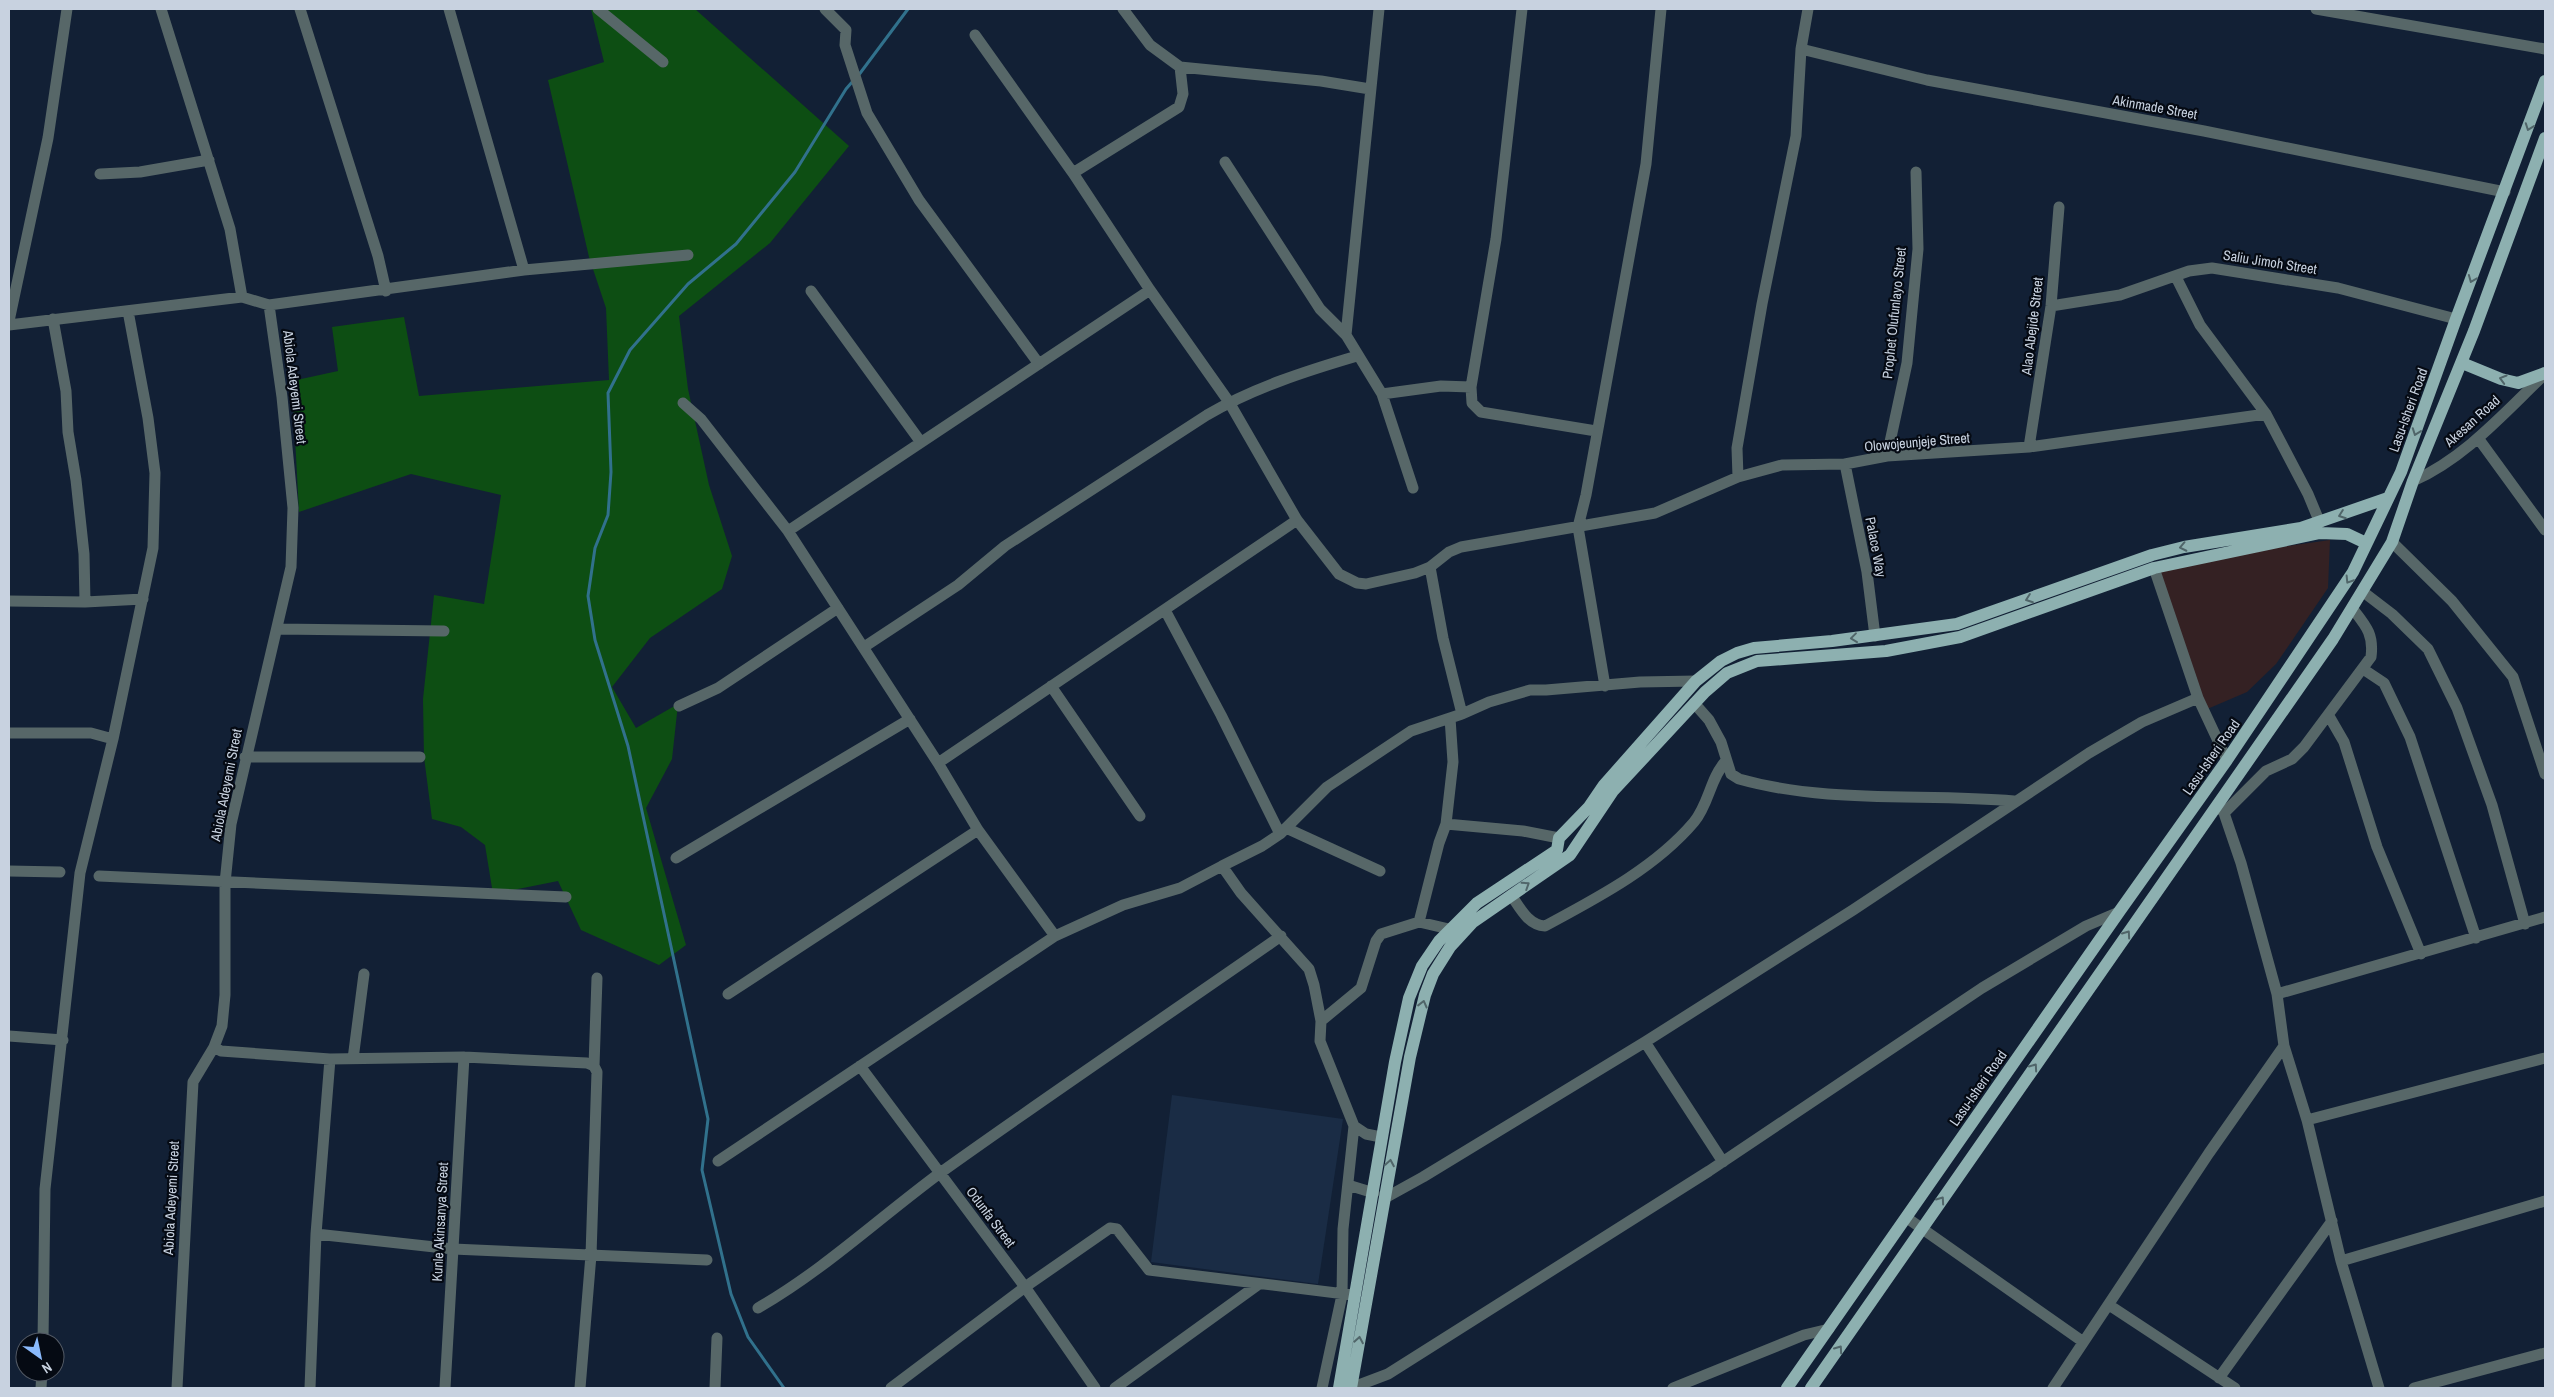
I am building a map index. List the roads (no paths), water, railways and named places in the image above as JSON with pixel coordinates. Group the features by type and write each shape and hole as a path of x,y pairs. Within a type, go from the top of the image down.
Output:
{"main road":[{"name":"Lasu-Isheri Road","path":"1787,1388 2118,912 2228,760 2317,629 2353,572 2402,472 2456,319 2545,81"},
{"path":"1811,1388 1922,1228 2221,809 2333,639 2392,542 2413,481 2462,363 2545,138"},
{"path":"2462,363 2501,379 2518,382 2545,374"},
{"path":"1339,1388 1348,1295 1379,1195 1381,1137 1409,998 1422,966 1449,929 1477,903 1557,850 1559,838 1589,807 1604,785 1696,681 1721,661 1737,653 1754,648 1875,636 1957,624 2152,555 2184,547 2301,528 2388,498"},
{"path":"1351,1388 1379,1195 1410,1056 1425,995 1433,974 1462,933 1487,911 1570,855 1613,791 1694,703 1727,673 1742,665 1756,661 1886,651 1960,637 2154,568 2320,534 2347,534 2366,543"}],"street":[{"path":"67,9 48,138 9,323 242,297 268,305 386,291 524,270 688,255"},
{"path":"161,9 230,229 242,297"},
{"path":"300,9 378,256 386,291"},
{"path":"449,9 524,270"},
{"path":"598,9 663,62"},
{"path":"826,9 846,30 844,45 867,114 919,200 1039,364"},
{"path":"1123,9 1150,45 1180,67 1321,80 1370,89"},
{"path":"1346,335 1379,9"},
{"path":"1522,9 1496,239 1471,387 1472,403 1481,412 1596,431"},
{"path":"1605,686 1578,527 1586,496 1596,431 1646,164 1661,9"},
{"path":"1738,477 1737,448 1762,304 1794,144 1801,49 1808,9"},
{"path":"2316,9 2545,49"},
{"name":"Olowojeunjeje Street","path":"975,35 1074,173 1150,290 1229,402 1297,520 1339,574 1358,583 1366,584 1415,574 1430,567 1449,552 1461,548 1655,513 1738,477 1782,465 1845,464 1887,456 2029,447 2266,414"},
{"name":"Akinmade Street","path":"1801,49 1927,80 2204,131 2505,192"},
{"path":"1074,173 1174,112 1183,101 1180,67"},
{"path":"100,174 140,172 209,160"},
{"path":"1225,162 1320,309 1346,335 1357,356 1382,394 1413,488"},
{"name":"Prophet Olufunlayo Street","path":"1887,456 1907,363 1918,249 1916,172"},
{"name":"Alao Abejide Street","path":"2029,447 2051,306 2059,207"},
{"name":"Saliu Jimoh Street","path":"2051,306 2120,295 2176,277 2188,271 2212,268 2251,272 2338,288 2456,319"},
{"path":"2176,277 2200,325 2266,414 2293,465 2320,523"},
{"path":"788,531 853,489 920,441 1150,290"},
{"path":"811,291 920,441"},
{"name":"Abiola Adeyemi Street","path":"177,1388 193,1082 214,1047 222,1026 226,995 225,883 231,824 245,757 291,567 293,508 282,397 268,305"},
{"path":"43,1332 46,1190 80,873 113,739 153,548 154,473 148,418 128,311"},
{"path":"53,319 66,391 68,432 76,480 84,554 85,602"},
{"path":"864,648 958,585 1005,546 1229,402 1326,365 1357,356"},
{"name":"Akesan Road","path":"2413,481 2437,471 2478,438 2545,374"},
{"path":"1382,394 1441,386 1471,387"},
{"path":"683,403 701,419 788,531 938,762 978,830 1055,936"},
{"path":"2478,438 2545,530"},
{"name":"Palace Way","path":"1845,464 1867,572 1875,636"},
{"path":"938,762 1297,520"},
{"path":"2392,542 2452,601 2513,677 2545,774"},
{"path":"1430,567 1443,638 1462,714"},
{"path":"2154,568 2198,698 2228,760"},
{"path":"2362,591 2392,614 2428,649 2456,708 2492,805 2524,924"},
{"path":"9,601 85,602 143,599"},
{"path":"679,706 718,688 838,608"},
{"path":"2352,608 2367,628 2373,642 2371,657 2329,716 2292,759 2266,771 2221,809 2241,863 2277,994 2284,1046 2307,1120 2341,1260 2380,1388"},
{"path":"1165,610 1283,831 1380,871"},
{"path":"277,629 444,631"},
{"path":"2363,669 2384,684 2410,737 2476,938"},
{"path":"718,1161 1055,936 1123,905 1180,888 1262,846 1283,831 1327,787 1411,731 1462,714 1489,702 1530,690 1640,682 1696,681"},
{"path":"1051,686 1140,816"},
{"path":"1348,1185 1379,1195 1440,1168 1645,1042 1978,829 2014,800 2142,722 2198,698"},
{"path":"1694,703 1709,720 1721,742 1725,762 1731,774 1739,778 1794,792 2014,800"},
{"path":"2329,716 2344,742 2377,847 2421,954"},
{"path":"1420,922 1439,843 1446,824 1453,762 1450,718"},
{"path":"676,858 910,719"},
{"path":"9,733 91,733 113,739"},
{"path":"245,757 420,757"},
{"path":"1510,895 1530,921 1536,925 1544,926 1606,892 1663,851 1695,820 1705,804 1718,770 1725,762"},
{"path":"1446,824 1523,831 1559,838"},
{"path":"728,994 978,830"},
{"path":"1222,866 1241,893 1281,936 1312,976 1321,1021 1320,1040 1354,1126 1343,1229 1348,1295 1322,1388"},
{"path":"9,871 60,872"},
{"path":"99,876 566,897"},
{"path":"1351,1388 1388,1374 1723,1162 1982,988 2086,926 2118,912"},
{"path":"2277,994 2545,917"},
{"path":"1321,1021 1361,988 1376,941 1381,934 1420,922 1449,929"},
{"path":"758,1308 789,1290 824,1265 939,1174 1281,936"},
{"path":"353,1059 364,974"},
{"path":"580,1388 592,1255 597,1072 594,1066 597,978"},
{"path":"9,1036 63,1040"},
{"path":"1645,1042 1723,1162"},
{"path":"2053,1388 2082,1341 2109,1305 2209,1153 2284,1046"},
{"path":"214,1047 221,1051 330,1058 464,1057 587,1064 594,1066"},
{"name":"Kunle Akinsanya Street","path":"445,1388 464,1057"},
{"path":"310,1388 316,1234 330,1058"},
{"path":"2307,1120 2545,1058"},
{"name":"Odunfa Street","path":"860,1066 1025,1287 1095,1388"},
{"path":"1354,1126 1366,1134 1381,1137"},
{"path":"2341,1260 2545,1201"},
{"path":"1907,1218 2082,1341"},
{"path":"2219,1378 2332,1221"},
{"path":"891,1388 904,1384 1025,1287 1110,1228 1118,1229 1150,1270 1348,1295"},
{"path":"316,1234 453,1249 707,1260"},
{"path":"1115,1388 1259,1284"},
{"path":"2109,1305 2235,1388"},
{"path":"1672,1388 1804,1335 1829,1329"},
{"path":"715,1388 717,1338"},
{"path":"2414,1388 2545,1353"}],"waterway":[{"path":"858,76 908,9"},
{"path":"784,1388 748,1337 731,1294 702,1170 708,1119 628,746 595,640 588,596 595,548 608,515 611,472 608,393 630,350 688,284 736,244 795,172 846,89 853,81"}]}
